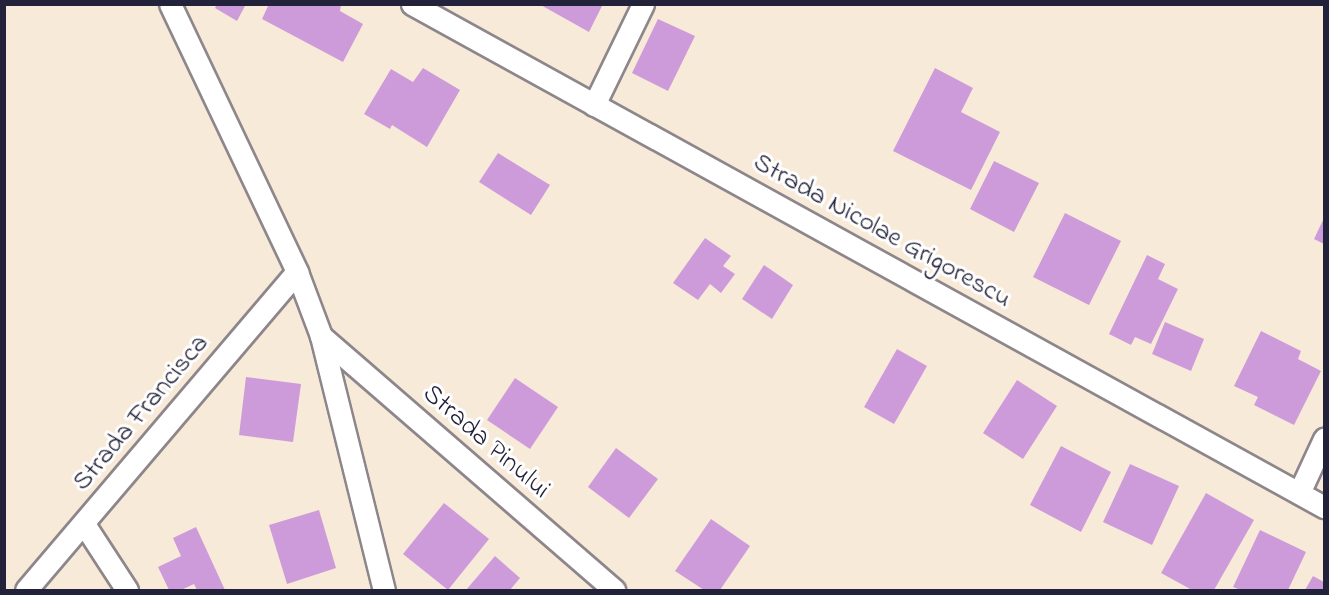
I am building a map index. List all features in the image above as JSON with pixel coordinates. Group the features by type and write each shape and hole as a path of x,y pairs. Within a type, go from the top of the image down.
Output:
{"street":[{"path":"170,4 297,272 321,336 384,591"},
{"name":"Strada Nicolae Grigorescu","path":"412,4 1324,507"},
{"path":"594,105 643,4"},
{"name":"Strada Francisca","path":"26,591 297,272"},
{"name":"Strada Pinului","path":"321,336 614,591"},
{"path":"1299,493 1324,439"},
{"path":"84,524 127,591"}],"building":[{"path":"217,4 246,4 237,21 215,8"},
{"path":"269,4 341,4 340,11 363,24 343,62 262,19"},
{"path":"539,4 603,4 589,32"},
{"path":"658,19 695,36 668,91 632,73"},
{"path":"423,68 460,90 427,147 392,125 390,129 364,114 391,69 413,82"},
{"path":"935,68 973,88 961,112 1000,132 971,190 893,151"},
{"path":"498,153 550,185 531,215 479,182"},
{"path":"994,161 1039,183 1014,232 970,209"},
{"path":"1065,213 1121,241 1089,305 1033,277"},
{"path":"1324,218 1324,244 1314,239"},
{"path":"705,238 731,256 723,266 735,274 721,293 710,284 698,300 673,283"},
{"path":"1147,255 1165,264 1158,279 1178,289 1151,344 1135,337 1131,345 1109,334"},
{"path":"764,265 793,285 772,319 742,299"},
{"path":"1165,322 1204,339 1191,371 1152,354"},
{"path":"1261,331 1301,351 1298,359 1321,371 1294,425 1254,405 1258,397 1234,386"},
{"path":"897,349 927,366 894,424 864,407"},
{"path":"246,377 301,384 293,442 239,435"},
{"path":"515,378 558,407 530,449 487,420"},
{"path":"1017,380 1057,406 1023,459 983,433"},
{"path":"1061,446 1111,472 1081,532 1030,505"},
{"path":"616,448 658,479 629,518 588,487"},
{"path":"1130,464 1179,486 1152,545 1103,522"},
{"path":"1206,493 1254,520 1214,590 1192,590 1161,573"},
{"path":"444,503 489,539 448,590 403,554"},
{"path":"319,510 336,568 287,584 269,525"},
{"path":"711,519 750,546 720,590 704,590 675,571"},
{"path":"196,527 225,590 197,590 194,584 181,590 169,590 158,567 181,556 173,538"},
{"path":"1260,530 1306,552 1288,590 1241,590 1233,587"},
{"path":"495,556 520,578 510,590 466,590"},
{"path":"1313,576 1324,582 1324,590 1305,590"}]}
